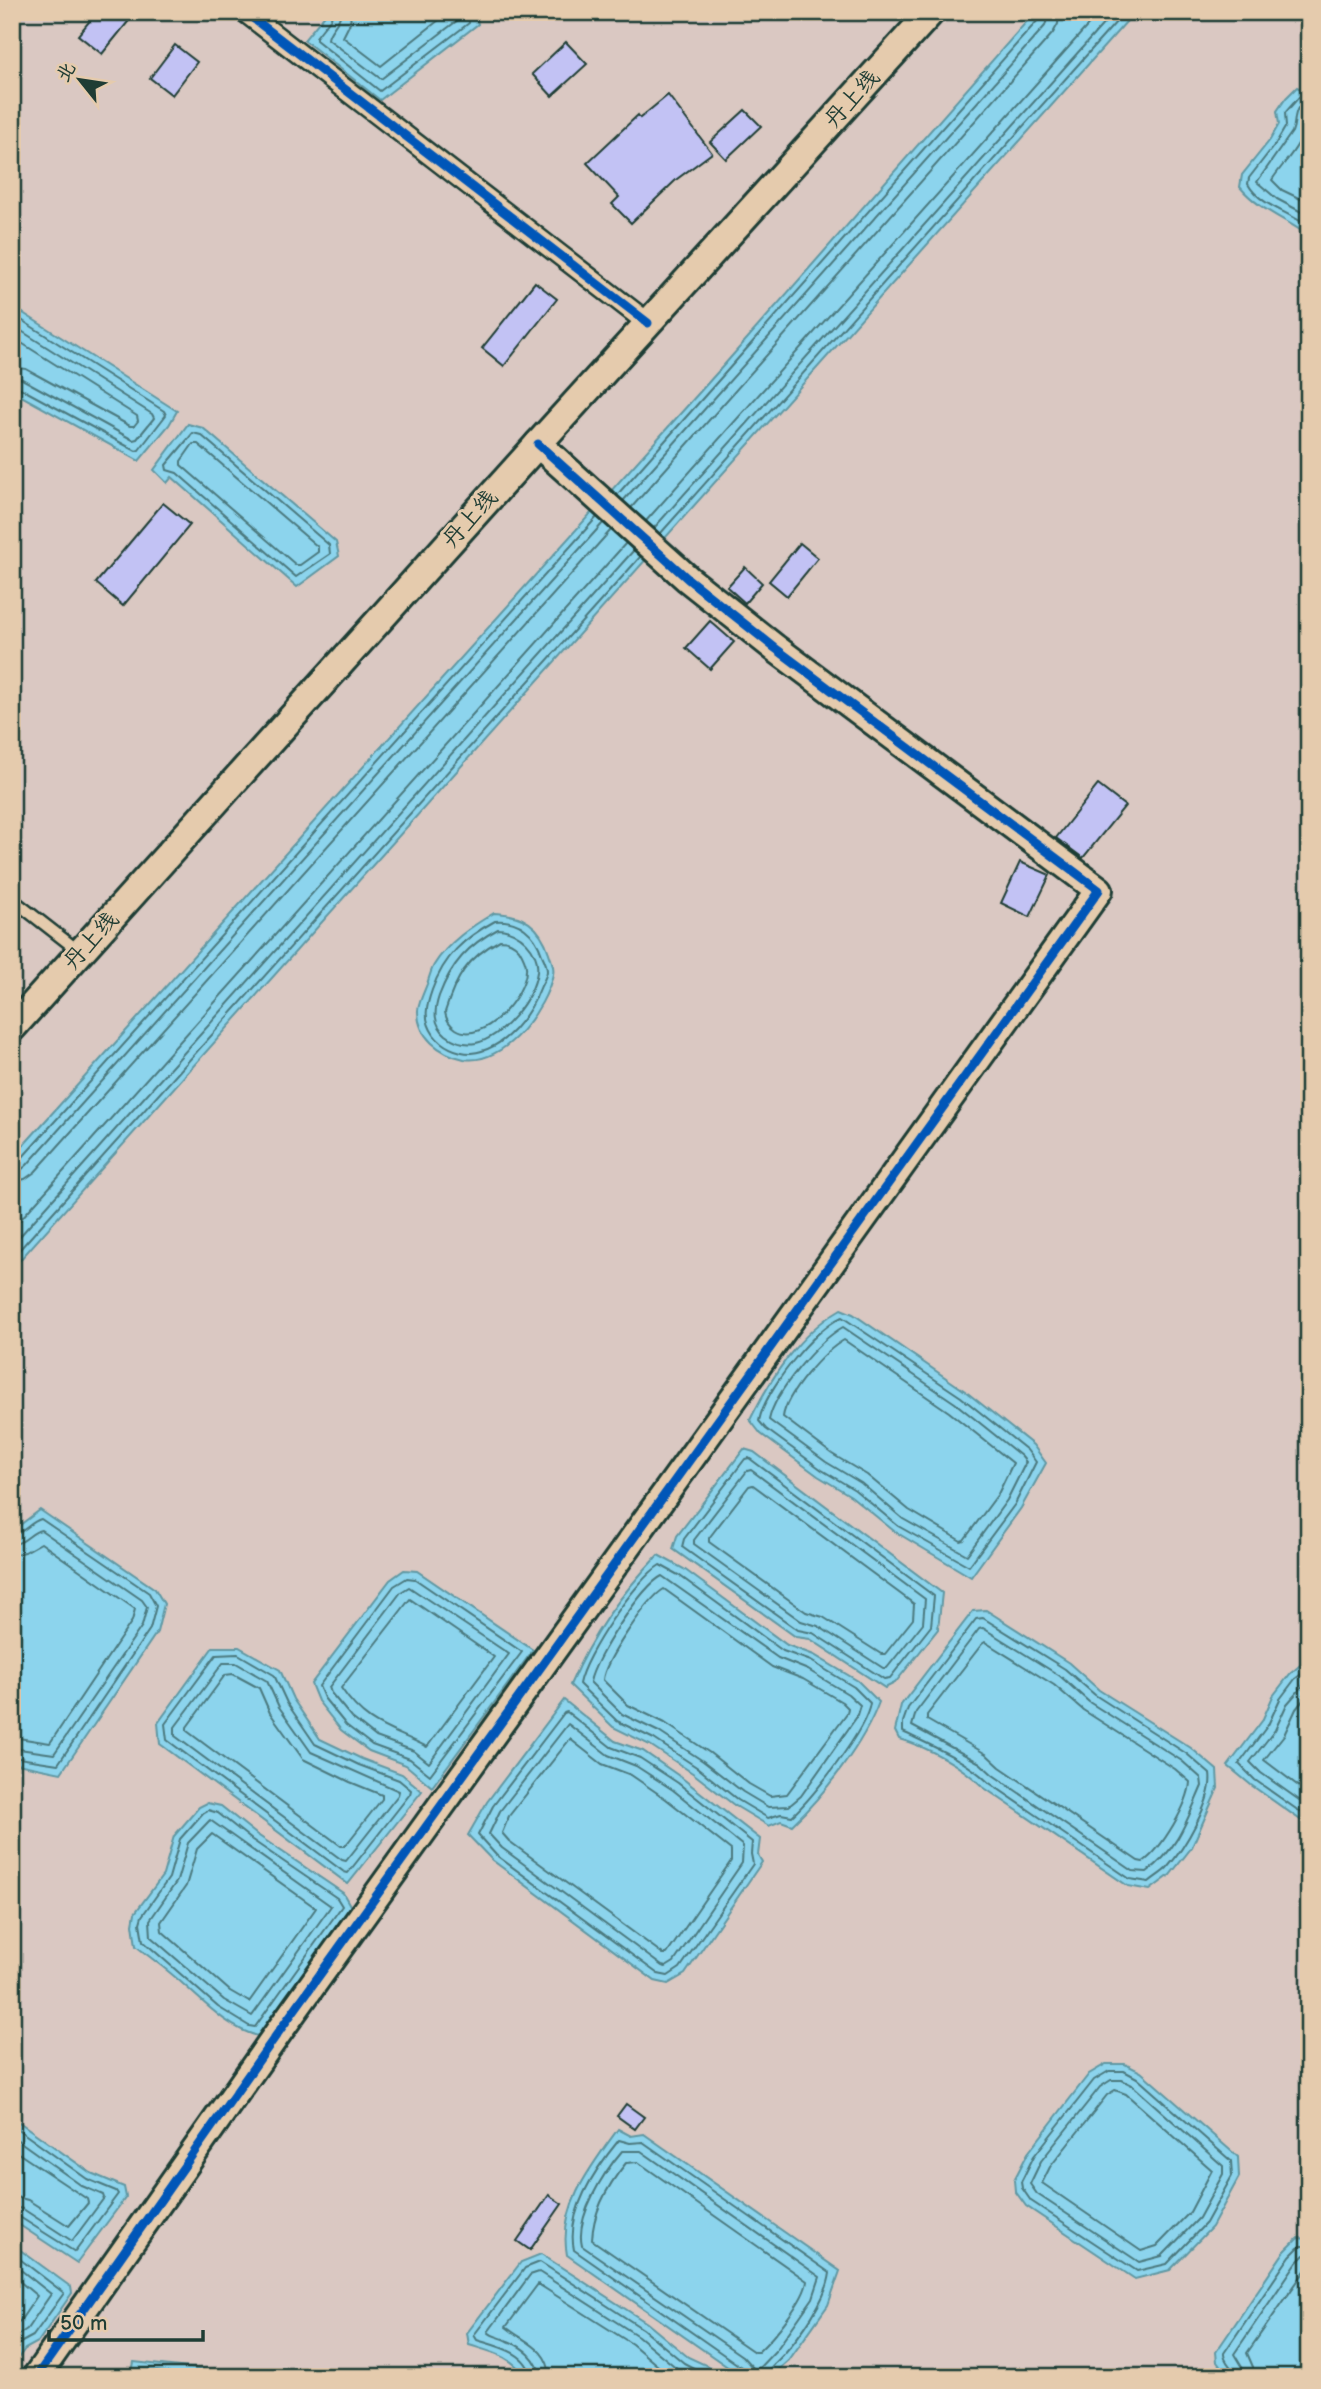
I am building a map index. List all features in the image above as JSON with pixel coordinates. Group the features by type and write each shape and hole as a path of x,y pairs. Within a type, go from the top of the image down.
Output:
{"street":[{"path":"245,12 648,323"},
{"name":"丹上线","path":"12,1028 931,12"},
{"path":"36,2377 288,2019 1099,890 775,648 688,579 538,444"}],"lane":[{"path":"12,899 80,953"}],"water":[{"path":"327,12 475,12 478,24 380,100 304,40"},
{"path":"1035,12 1135,12 12,1269 12,1158 724,365"},
{"path":"1297,87 1309,93 1309,236 1264,208 1240,187 1242,175 1270,140 1279,124 1277,111"},
{"path":"12,306 177,411 169,425 139,461 12,391"},
{"path":"188,424 203,428 336,542 339,556 297,587 172,477 167,483 154,470"},
{"path":"494,913 514,916 535,928 545,943 554,969 553,974 549,988 533,1018 508,1044 479,1059 455,1057 432,1043 426,1036 421,1028 418,1010 432,969 446,949 477,923"},
{"path":"841,1309 853,1314 965,1391 1033,1445 1046,1463 1021,1508 971,1577 894,1531 851,1496 818,1476 761,1434 750,1420 788,1357 812,1331"},
{"path":"744,1449 754,1452 942,1593 938,1629 895,1683 885,1688 810,1639 796,1637 673,1549 677,1536"},
{"path":"40,1510 155,1589 164,1604 157,1632 61,1773 12,1763 12,1531"},
{"path":"658,1555 684,1569 787,1645 814,1655 858,1681 879,1702 864,1734 842,1768 792,1825 781,1821 769,1826 734,1805 650,1745 613,1727 570,1685 608,1616"},
{"path":"404,1570 417,1571 533,1650 432,1787 406,1765 369,1751 341,1730 318,1701 311,1684 390,1580"},
{"path":"986,1610 1069,1663 1099,1690 1191,1748 1217,1770 1218,1788 1192,1847 1170,1875 1150,1890 1128,1886 955,1765 899,1739 895,1731 901,1705 973,1611"},
{"path":"213,1647 239,1647 280,1670 293,1699 320,1739 402,1774 422,1791 348,1884 160,1744 158,1723"},
{"path":"1305,1661 1309,1661 1309,1826 1228,1766 1262,1721 1273,1696 1290,1674"},
{"path":"564,1700 615,1741 643,1751 682,1778 760,1839 758,1855 762,1862 685,1974 668,1984 655,1981 492,1860 468,1835 487,1802"},
{"path":"207,1803 221,1806 256,1834 343,1893 351,1907 258,2036 237,2027 218,2014 136,1946 133,1924 135,1913 163,1875 174,1836 199,1807"},
{"path":"1106,2064 1125,2064 1141,2072 1238,2157 1239,2177 1212,2227 1170,2270 1135,2279 1026,2206 1015,2191 1014,2180 1028,2153 1089,2074"},
{"path":"12,2117 91,2173 124,2187 126,2197 77,2263 12,2220"},
{"path":"618,2129 631,2136 644,2134 840,2271 828,2305 789,2360 770,2377 742,2377 567,2255 567,2220 572,2204 588,2172"},
{"path":"1298,2238 1309,2239 1309,2377 1228,2377 1217,2362 1216,2352 1284,2252"},
{"path":"12,2244 71,2287 72,2293 38,2342 25,2349 12,2366"},
{"path":"541,2254 647,2323 688,2357 710,2367 722,2377 525,2377 508,2359 469,2345 467,2333 521,2262"},
{"path":"134,2362 271,2377 131,2377"}],"building":[{"path":"97,12 136,12 102,54 78,35"},
{"path":"566,42 587,64 552,96 532,74"},
{"path":"175,45 197,62 172,95 150,78"},
{"path":"668,95 712,153 677,179 631,223 612,204 619,197 587,163 638,115 640,118"},
{"path":"745,110 761,126 726,159 710,142"},
{"path":"535,282 557,299 504,366 482,348"},
{"path":"163,503 190,525 123,606 96,583"},
{"path":"800,543 818,558 787,596 769,581"},
{"path":"745,567 762,583 745,603 727,587"},
{"path":"710,621 734,642 710,669 686,648"},
{"path":"1098,785 1125,806 1083,858 1056,838"},
{"path":"1020,862 1050,875 1030,917 1001,903"},
{"path":"626,2104 644,2117 635,2129 617,2116"},
{"path":"549,2195 562,2204 530,2250 517,2241"}],"cycle path":[{"path":"245,12 648,323"},
{"path":"36,2377 280,2030 1099,890 775,648 688,579 538,444"}]}
